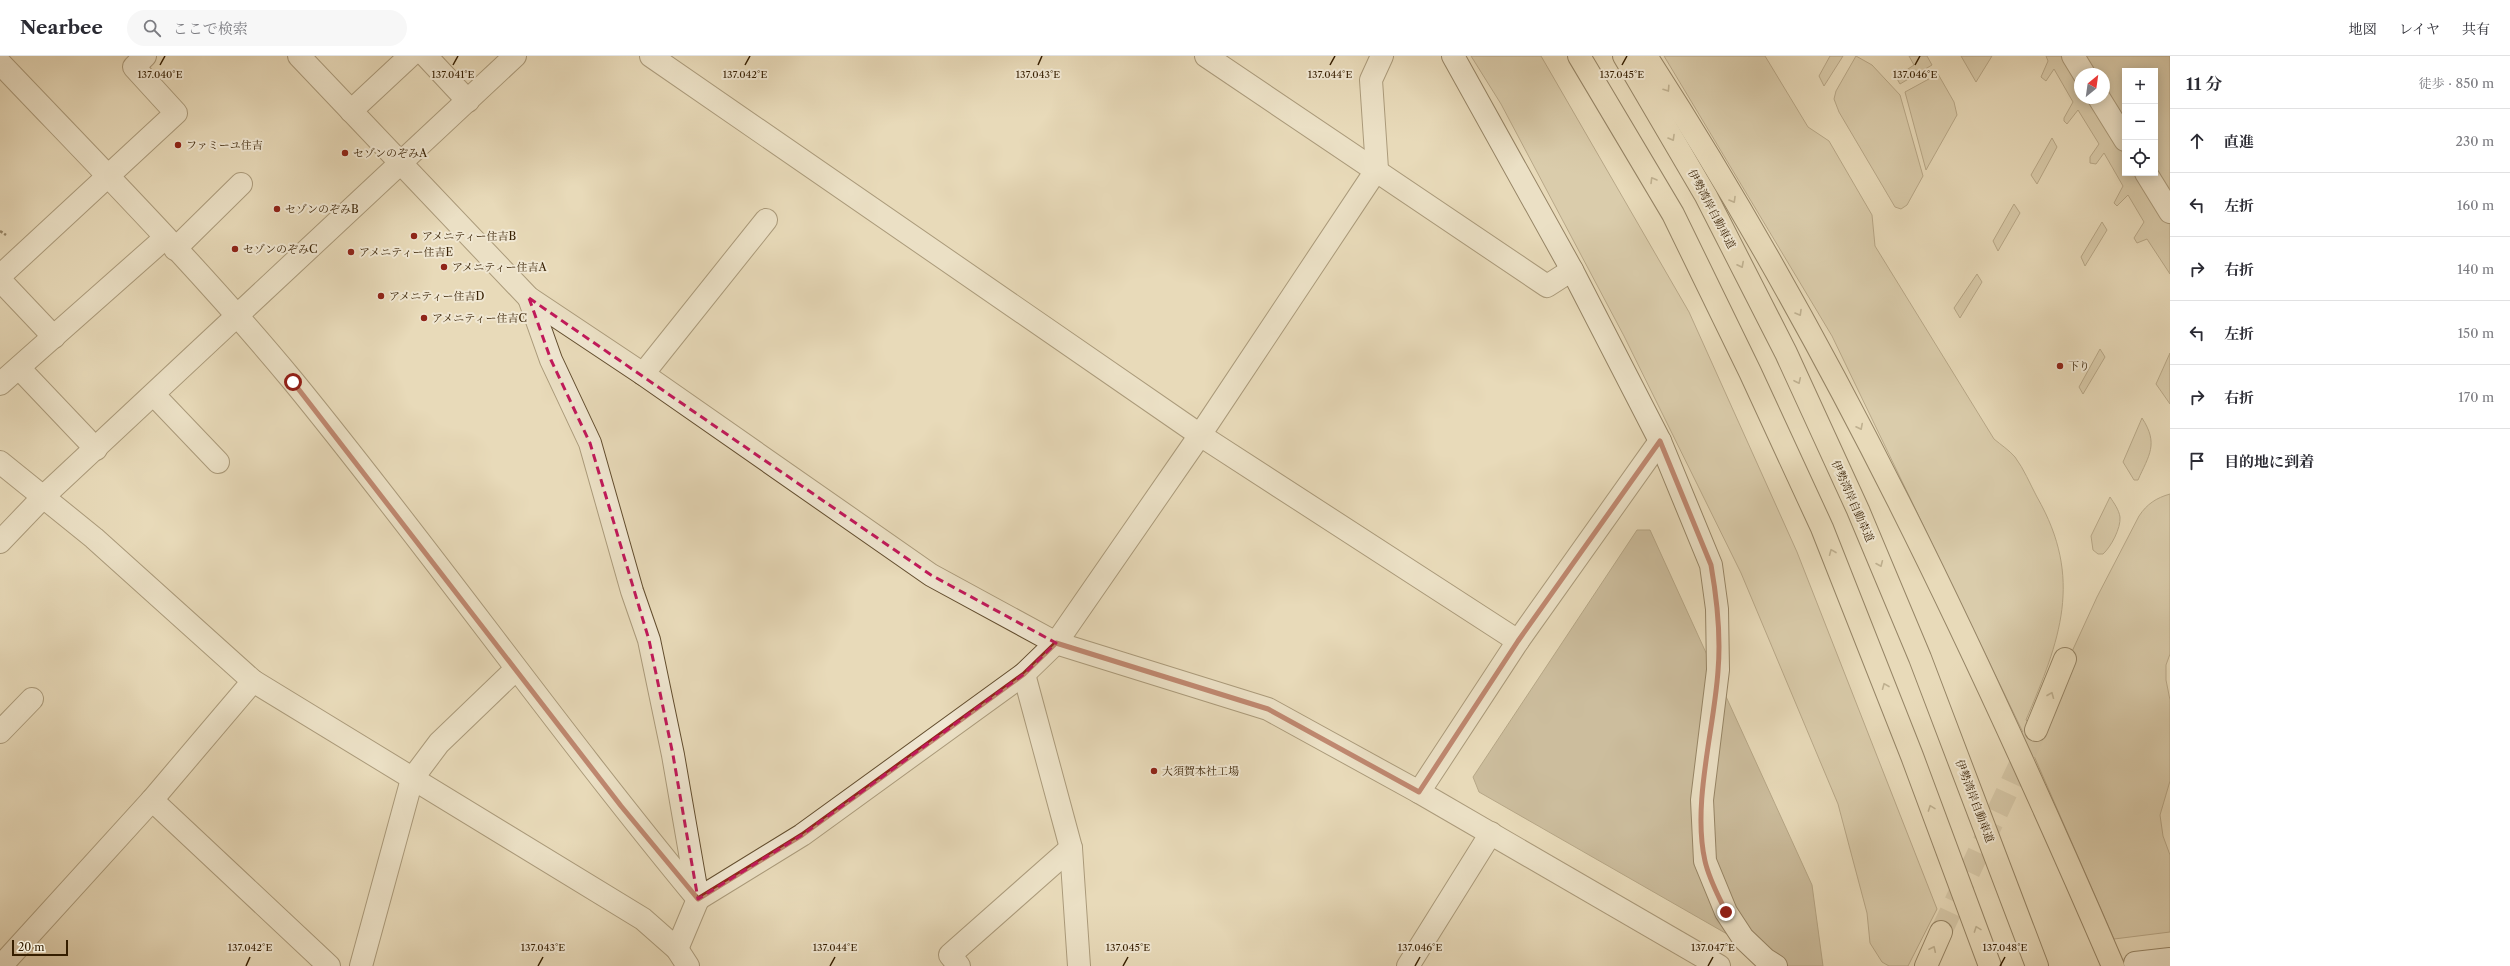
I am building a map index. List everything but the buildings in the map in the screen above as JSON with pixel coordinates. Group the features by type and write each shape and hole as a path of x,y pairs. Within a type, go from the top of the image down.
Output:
{"highway":[{"path":"1578,56 1673,214 1750,372 1822,528 1912,756 1990,966"},
{"name":"伊勢湾岸自動車道","path":"1624,56 1706,196 1786,353 1858,510 1920,658 2037,966"},
{"path":"1646,56 1680,110 1823,354 1934,574 2050,821 2113,966"},
{"path":"2036,730 2065,659"},
{"path":"1926,966 1941,932"}],"street":[{"path":"0,276 176,113 134,67 145,56"},
{"path":"299,56 529,298 643,374 931,575 1056,643 1268,709 1491,833 1719,966"},
{"path":"351,111 410,56"},
{"path":"426,56 468,101"},
{"path":"0,542 44,496 238,317 515,56"},
{"path":"651,56 1200,435 1518,641"},
{"path":"1206,56 1547,286 1572,270"},
{"path":"698,899 802,835 1024,674 1056,643 1200,435 1377,170 1371,80 1382,56"},
{"path":"1452,56 1572,270 1660,441 1711,565 1714,587 1718,670 1702,800 1705,861 1726,912 1743,938 1765,959 1776,966"},
{"path":"2073,56 2080,68"},
{"path":"0,63 238,317 336,436 621,806 698,899"},
{"path":"2103,104 2122,135"},
{"path":"2148,176 2170,212"},
{"path":"0,384 54,337 241,184"},
{"path":"643,374 766,220"},
{"path":"0,280 54,337"},
{"path":"529,298 551,360 590,443 632,591 649,640 673,755 698,899 681,959"},
{"path":"19,368 96,449"},
{"path":"154,395 218,462"},
{"path":"1419,792 1518,641 1660,441"},
{"path":"0,462 44,496 253,681 643,919 681,959"},
{"path":"361,966 412,779 439,743 516,670"},
{"path":"1024,674 1071,848 1075,963"},
{"path":"1,966 152,800 253,681"},
{"path":"0,732 32,699"},
{"path":"152,800 329,966"},
{"path":"1408,966 1491,833"},
{"path":"959,966 950,955 1071,848"},
{"path":"2135,963 2170,958"}],"path":[{"path":"0,231 6,235"}],"highlighted area":[{"path":"529,298 931,575 1056,643 1024,674 802,835 698,899 673,755 649,640 590,443 551,360"}],"shaded area":[{"path":"1471,56 1541,56 1689,312 1797,552 1937,909 1908,966 1889,966 1882,962 1870,943 1867,913 1838,804 1741,573 1624,336 1501,104"},
{"path":"1664,56 1765,56 1808,127 1829,141 1872,215 1875,246 1994,439 2013,454 2024,472 2051,527 2060,555 2063,582 2062,609 2057,636 2049,663 2026,720 2036,730 2097,597 2139,516 2152,502 2160,497 2170,494 2170,654 2166,665 2166,680 2170,700 2170,781 2160,815 2163,836 2170,855 2170,932 2114,939 2031,749 1832,336"},
{"path":"1830,56 1843,56 1824,86 1819,76"},
{"path":"1856,56 1872,65 1900,95 1923,176 1907,205 1901,209 1895,207 1839,112 1834,99 1836,91"},
{"path":"1909,56 1927,56 1932,65 1900,84 1896,77 1914,65"},
{"path":"1961,56 1992,56 1976,82"},
{"path":"2046,56 2170,56 2170,274 2147,239 2137,243 2134,238 2144,222 2128,195 2117,206 2114,203 2123,186 2104,153 2096,164 2090,163 2090,157 2099,144 2078,110 2067,124 2064,121 2064,118 2073,102 2054,69 2046,81 2041,77 2048,61"},
{"path":"1938,74 1954,102 1957,115 1926,170 1905,92"},
{"path":"2052,138 2057,147 2037,184 2031,175"},
{"path":"2014,204 2020,213 1998,251 1993,241"},
{"path":"2102,222 2107,230 2085,266 2081,257"},
{"path":"1977,274 1982,282 1960,318 1954,308"},
{"path":"2100,349 2105,357 2083,394 2079,387"},
{"path":"2170,353 2170,404 2156,384"},
{"path":"2142,418 2150,435 2151,442 2149,456 2146,463 2138,480 2134,480 2123,462"},
{"path":"2110,497 2120,517 2119,526 2109,547 2103,554 2098,554 2093,550 2091,536"},
{"path":"1637,530 1650,530 1812,885 1823,966 1769,966 1741,942 1479,792 1473,777"}],"tunnel":[{"path":"1941,932 2036,730"}],"place":[{"name":"ファミーユ住吉","path":"178,145"},
{"name":"セゾンのぞみA","path":"345,153"},
{"name":"セゾンのぞみB","path":"277,209"},
{"name":"アメニティー住吉B","path":"414,236"},
{"name":"セゾンのぞみC","path":"235,249"},
{"name":"アメニティー住吉E","path":"351,252"},
{"name":"アメニティー住吉A","path":"444,267"},
{"name":"アメニティー住吉D","path":"381,296"},
{"name":"アメニティー住吉C","path":"424,318"},
{"name":"下り","path":"2060,366"},
{"name":"大須賀本社工場","path":"1154,771"}],"route":[{"path":"293,382 407,527 621,806 698,899 802,835 1024,674 1056,643 1268,709 1419,792 1518,641 1660,441 1711,565 1714,580 1718,670 1702,800 1702,837 1705,861 1713,884 1726,912"}]}
